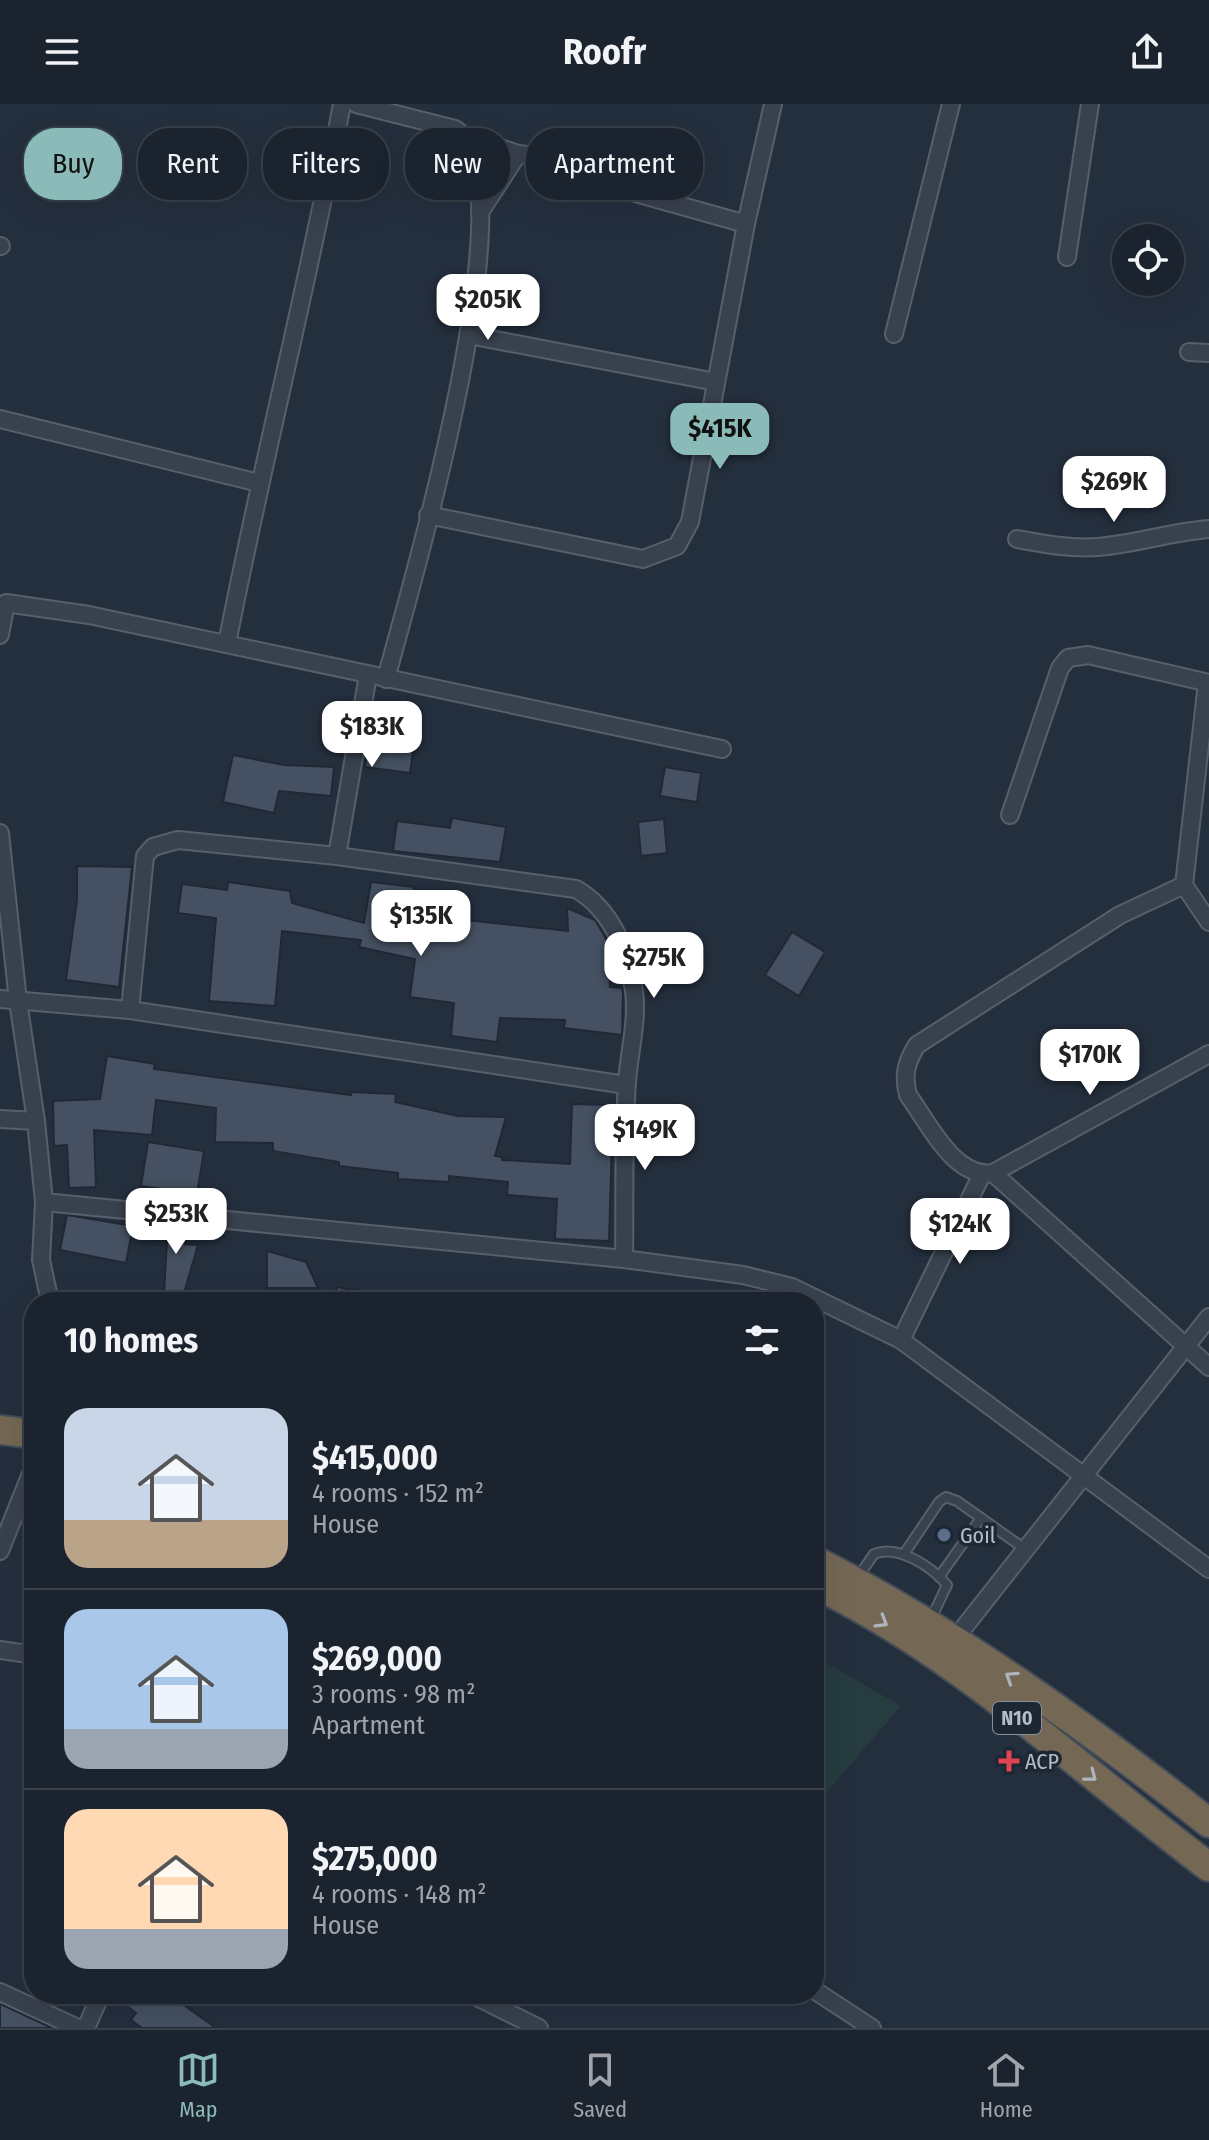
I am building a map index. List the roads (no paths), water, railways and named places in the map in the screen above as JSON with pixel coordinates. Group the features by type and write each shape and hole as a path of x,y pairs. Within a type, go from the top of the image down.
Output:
{"highway":[{"path":"0,1430 24,1433"},
{"name":"N10","path":"824,1565 954,1640 1081,1725 1203,1818"},
{"name":"N10","path":"824,1589 888,1624 952,1669 1209,1867"},
{"path":"1176,1842 1203,1818"}],"street":[{"path":"227,644 259,483 318,230 342,104"},
{"path":"356,104 451,128"},
{"path":"428,515 643,559 677,546 690,522 746,224 773,104"},
{"path":"894,334 951,104"},
{"path":"1067,257 1090,104"},
{"path":"510,151 557,158 632,192 746,224"},
{"path":"480,213 518,154"},
{"path":"386,679 469,335 479,275 479,200"},
{"path":"469,335 716,382"},
{"path":"1189,352 1209,353"},
{"path":"0,419 259,483"},
{"path":"1017,539 1064,548 1100,547 1173,532 1209,529"},
{"path":"0,635 3,602 89,615 722,749"},
{"path":"1010,815 1060,668 1068,658 1088,655 1208,683 1184,885 1209,922"},
{"path":"337,856 368,675"},
{"path":"0,833 18,1001 36,1121 44,1202 41,1260 48,1292"},
{"path":"130,1010 145,856 153,847 178,840 337,856 576,889 596,900 626,955 635,993 626,1085 624,1259"},
{"path":"1184,885 1120,915 917,1045 905,1070 908,1095 958,1163 988,1173 1209,1367"},
{"path":"0,999 130,1010 626,1085"},
{"path":"901,1340 988,1173 1209,1054"},
{"path":"0,1119 36,1121"},
{"path":"44,1202 624,1259 743,1275 802,1292"},
{"path":"824,1303 901,1340 1209,1569"},
{"path":"954,1640 1209,1317"},
{"path":"0,1551 24,1491"},
{"path":"0,1650 24,1654"},
{"path":"0,1992 24,2003"},
{"path":"824,1997 872,2028"},
{"path":"25,2004 71,2026"},
{"path":"86,2028 97,2004"},
{"path":"491,2004 539,2028"}],"lane":[{"path":"904,1554 943,1499 957,1501 1025,1549"},
{"path":"939,1577 981,1518"},
{"path":"855,1581 874,1554 889,1551 904,1554 939,1577 947,1588 929,1624"}],"place":[{"name":"Goil","path":"944,1535"},
{"name":"ACP","path":"1009,1761"}]}
